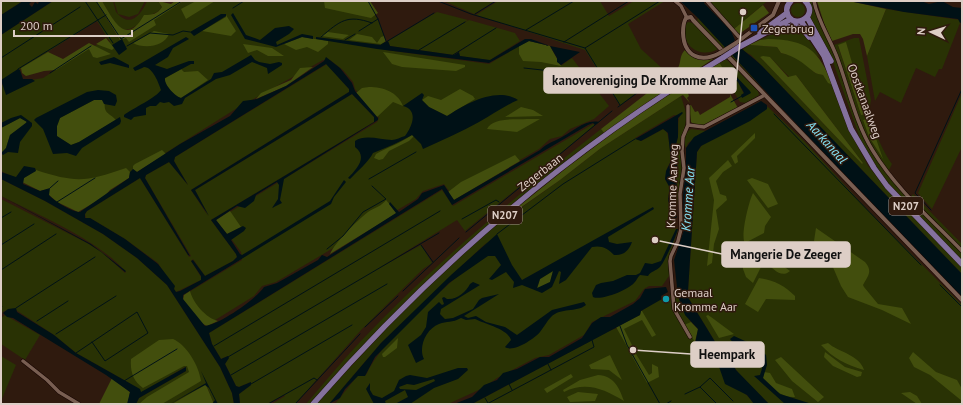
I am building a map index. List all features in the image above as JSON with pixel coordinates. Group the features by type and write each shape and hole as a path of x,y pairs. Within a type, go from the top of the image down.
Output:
{"main road":[{"path":"791,1 787,6 787,13 791,19 801,21 807,17"},
{"name":"N207","path":"805,1 809,8 807,17"},
{"name":"Zegerbaan","path":"754,38 787,13"},
{"name":"Oostkanaalweg","path":"807,17 828,55 858,142"},
{"name":"Zegerbaan","path":"313,404 408,304 498,220 602,138 722,55 738,45 791,19"},
{"name":"Oostkanaalweg","path":"801,21 821,50 834,79 847,119 858,142 879,176 962,264"},
{"name":"N207","path":"767,32 790,26 800,28 819,52 834,79"}],"street":[{"path":"675,1 681,6 687,18 691,17 962,300"},
{"path":"706,1 739,37"},
{"name":"Zegerbaan","path":"738,45 773,15 779,1"},
{"name":"Oostkanaalweg","path":"814,1 817,13 838,60 863,131 872,150 893,179 962,251"},
{"name":"Zegerbaan","path":"687,18 683,22 683,34 685,47 690,53 700,58 722,55"},
{"path":"688,125 704,128 765,95"},
{"name":"Kromme Aarweg","path":"688,106 688,125 683,137 682,151 684,168 680,194 681,229 670,261 674,309 690,337"},
{"path":"23,361 43,376 59,392 79,403"}],"green space":[{"path":"1,1 23,1 1,15"},
{"path":"53,1 96,1 119,39 184,1 366,1 378,20 384,36 386,50 489,64 524,43 556,64 562,65 572,58 609,106 594,119 570,129 562,136 550,139 539,149 454,198 444,184 423,191 416,199 276,282 262,286 254,296 212,322 184,295 242,260 241,252 217,220 377,122 379,118 355,89 353,82 343,70 330,60 323,60 234,110 105,191 38,189 1,171 1,85 43,78 93,46 110,42 97,21 1,81 1,35"},
{"path":"96,1 102,1 116,23 121,28 126,30 132,29 138,24 144,15 157,13 162,7 158,1 171,4 175,1 189,1 182,2 154,20 156,25 129,42 126,38 120,40"},
{"path":"102,1 113,1 116,12 121,17 130,20 142,11 147,1 158,1 162,7 159,11 148,16 137,25 130,29 124,29 120,28 115,23"},
{"path":"114,1 145,1 138,14 129,17 118,14"},
{"path":"196,1 215,1 186,19 181,9"},
{"path":"324,1 370,1 378,13 371,18 325,8"},
{"path":"444,1 495,1 474,14"},
{"path":"498,1 600,1 609,16 634,1 665,1 628,24 641,49 664,70 620,106 585,50 476,15"},
{"path":"708,1 766,1 766,2 733,30"},
{"path":"807,1 812,1 815,12 833,51 871,151 894,183 962,253 962,261 883,177 861,141 833,62 811,21 811,9"},
{"path":"817,1 849,1 886,9 867,56 863,39 860,34 853,34 832,41"},
{"path":"795,3 801,3 805,7 805,13 801,17 795,17 791,13 791,7"},
{"path":"763,5 769,13 739,34 734,29"},
{"path":"886,9 960,20 942,69 939,69 935,77 916,68 901,103 880,92 875,101 867,56"},
{"path":"437,12 468,20 440,37 469,20 515,33 520,41 490,60 459,56 459,52 473,43 453,55 390,46 388,41"},
{"path":"226,15 236,31 231,36 202,31 226,17"},
{"path":"698,18 769,95 697,21"},
{"path":"686,23 693,23 718,49 704,53 692,48 685,37 684,31"},
{"path":"792,28 805,36 812,44 820,58 806,48 792,42 760,40 777,32"},
{"path":"154,31 169,34 163,42 153,46 143,46 133,43"},
{"path":"328,32 349,35 343,39 321,36"},
{"path":"357,34 372,37 377,43 381,37 384,36 386,41 381,44 349,40"},
{"path":"302,37 328,41 328,44 318,52 307,47 296,50 284,44"},
{"path":"106,38 114,48 112,50 96,44"},
{"path":"854,38 859,38 871,100 870,107 873,124 880,142 892,164 888,172 878,158 862,127 834,45","holes":["846,43 867,114 861,115 838,46","863,120 871,126 881,156 869,137"]},
{"path":"768,39 793,42 810,49 822,63 833,85 828,83 823,75 815,73 795,58 781,53 777,47 749,45 760,40"},
{"path":"529,41 550,46 561,66 541,62 523,61 519,54 519,46"},
{"path":"846,42 867,114 861,115 838,45"},
{"path":"89,43 111,54 97,58 93,57 89,49 56,70 44,71 26,76 22,73 21,68 48,52 63,59"},
{"path":"243,44 272,48 284,56 268,56 257,50 248,53"},
{"path":"749,45 777,47 781,53 803,61 815,73 823,75 833,85 856,143 868,166 962,268 962,274 762,66 751,55 742,50","holes":["760,57 770,57 790,78 796,75 863,163 862,164"]},
{"path":"685,50 694,58 705,60 713,59 604,133 601,129 669,76 672,80 674,79 672,74 678,68 681,56"},
{"path":"383,52 465,65 465,67 456,71 402,67 392,64"},
{"path":"760,57 770,57 788,77 796,75 863,163 862,164"},
{"path":"726,59 758,91 759,95 746,103 740,102 734,92 736,90 719,63","holes":["728,70 731,70 750,93 745,96 741,95 744,94 738,82"]},
{"path":"719,62 725,72 722,74 720,72 687,91 689,96 687,98 690,103 683,95 681,96 601,148 560,180 493,227 569,166 629,121"},
{"path":"327,64 349,89 349,92 191,190 208,216 195,190 352,94 374,117 374,122 211,220 236,254 237,257 233,261 205,276 193,259 191,261 201,277 201,280 176,292 158,263 125,239 90,218 86,218 85,214 87,211 140,178 189,257 191,256 145,178 146,175 169,162 188,185 174,161 175,157"},
{"path":"313,67 286,86 256,99 261,93 291,80 300,68"},
{"path":"181,69 184,72 198,71 208,80 181,98 171,90 164,79"},
{"path":"369,87 389,91 398,97 403,106 393,102 377,117 356,93 362,88"},
{"path":"460,89 473,96 475,99 447,116 429,107 422,100 428,96 441,100"},
{"path":"962,93 962,147 932,209 918,193"},
{"path":"730,94 738,108 708,124 696,125 691,122 689,106 691,105 695,112 698,111 700,115 730,97"},
{"path":"681,96 687,116 680,150 682,167 677,206 676,187 673,177 678,166 675,151 680,116 674,115 635,138 641,141 663,129 667,133 669,141 671,161 667,168 665,179 670,188 668,199 670,218 678,230 669,257 669,276 662,286 649,286 644,289 635,301 592,322 584,335 549,355 535,358 497,378 483,388 448,404 335,404 358,375 366,375 373,362 394,336 461,273 487,242 381,343 329,404 316,404 426,286 493,228 560,180 601,148"},
{"path":"94,100 102,100 105,102 106,111 116,120 79,142 71,145 56,136 60,118"},
{"path":"521,107 533,110 543,116 505,117"},
{"path":"768,107 805,142 865,207 962,305 962,404 769,404 743,379 717,345 689,299 688,291 697,152 705,141"},
{"path":"20,118 26,121 26,124 10,135 6,148 1,155 1,128"},
{"path":"869,118 883,159 869,137 863,120"},
{"path":"511,119 540,119 517,132 487,129 490,125 499,121"},
{"path":"593,124 595,125 465,231 457,220 379,268 421,245 432,263 423,269 362,329 295,404 272,404 285,396 284,395 267,404 240,404 239,394 251,385 251,382 239,387 236,386 225,364 228,356 221,359 212,344 209,333 442,190 453,206"},
{"path":"601,129 604,133 525,194 425,283 378,330 310,404 306,404 360,342 417,285 507,205"},
{"path":"691,129 706,131 688,143 686,148 684,144 686,133"},
{"path":"755,133 755,138 737,156 738,162 735,164 731,156"},
{"path":"412,135 414,136 409,141 389,151 383,159 379,160 374,158 376,154"},
{"path":"162,150 166,154 137,172 133,169 135,164"},
{"path":"515,155 520,161 454,200 448,192 461,182"},
{"path":"728,160 732,166 723,172 716,181 720,194 726,196 727,200 716,210 719,229 714,244 712,263 707,266 714,200 709,178"},
{"path":"126,168 130,172 129,178 110,190 104,197 78,212 57,202 49,195 49,189 40,191 22,182 24,178 36,170 61,177 81,179 101,176"},
{"path":"752,178 768,184 778,204 768,208 747,180"},
{"path":"1,179 45,201 103,234 137,258 167,285 220,367 232,393 234,404 214,404 206,385 172,404 136,404 139,398 186,371 185,367 141,393 129,383 76,353 54,335 16,310 4,311 1,314 1,199 89,244 102,252 125,273 126,272 100,249 84,239 50,220 1,196"},
{"path":"753,193 771,217 765,226 764,233 745,243 744,227 749,203"},
{"path":"913,194 962,244 962,249 911,197"},
{"path":"386,200 397,213 330,254 337,243 353,226 368,212"},
{"path":"230,211 241,227 227,234 216,220"},
{"path":"816,228 865,262 869,268 869,271 863,285 864,287 878,304 902,308 911,324 882,310 848,297 841,286 832,265 814,241"},
{"path":"770,249 753,283 746,277 743,269 745,261 752,255"},
{"path":"770,256 790,271 783,274 774,270 766,263"},
{"path":"553,271 550,282 537,289 540,279"},
{"path":"759,278 769,280 782,286 795,296 795,300 766,299 758,312 745,304"},
{"path":"190,291 194,300 201,309 209,317 218,321 207,326 201,323 183,300 184,295"},
{"path":"674,294 678,296 685,314 698,331 694,346 696,355 717,361 724,375 745,393 754,404 472,404 617,328 654,302"},
{"path":"641,311 656,335 652,337 642,320 624,329 633,347 629,350 616,327 640,315"},
{"path":"5,315 40,335 25,360 1,344 1,318"},
{"path":"708,315 734,334 719,338 706,316"},
{"path":"691,322 698,329 695,342 684,325"},
{"path":"398,338 397,348 383,357 382,354"},
{"path":"173,339 183,346 192,357 198,369 201,381 162,404 139,404 147,397 189,372 187,366 184,366 143,388 135,379 131,368 131,359 159,340"},
{"path":"828,343 853,357 862,365 864,370 851,366 830,354 821,345"},
{"path":"825,352 845,367 862,372 861,376 857,377 833,366 824,357"},
{"path":"913,352 936,372 957,380 962,389 962,401 930,375 914,367 909,358"},
{"path":"636,354 649,375 652,373 652,364 658,367 659,377 647,383 632,356"},
{"path":"610,355 622,380 609,370 591,369 589,365"},
{"path":"1,356 16,365 1,401"},
{"path":"781,357 824,397 818,402 792,381 775,360"},
{"path":"764,372 770,373 776,383 792,389 795,397 786,396 773,389 763,378"},
{"path":"571,374 573,377 547,393 544,389"},
{"path":"598,375 604,376 615,383 624,401 595,388 580,387 564,392 563,390 580,380"},
{"path":"112,378 130,392 128,404 99,404"},
{"path":"205,385 214,404 172,404"},
{"path":"578,392 598,394 595,401 570,402 567,397"},
{"path":"910,392 917,396 922,404 917,404 901,393"}],"water":[{"path":"23,1 32,1 29,4 32,7 35,2 38,4 39,1 53,1 1,35 1,15"},
{"name":"Aarkanaal","path":"680,1 705,1 704,3 731,31 735,40 734,41 762,66 962,274 962,298 698,18"},
{"path":"849,1 921,1 929,4 942,1 953,7 962,8 962,22 960,23 958,19 904,12"},
{"path":"233,13 246,35 260,40 275,28 289,26 294,29 276,42 277,45 302,34 313,36 313,39 302,37 276,47 245,39 231,15"},
{"path":"221,14 226,14 226,16 194,36 190,32"},
{"path":"186,37 189,39 173,48 168,57 155,65 167,69 189,61 194,61 194,64 191,64 165,78 166,84 170,90 181,98 211,79 214,73 222,72 251,55 259,62 270,64 279,62 282,63 282,65 268,74 267,68 252,62 230,75 216,79 185,98 182,104 174,106 169,102 160,102 156,106 146,108 146,115 134,117 131,120 124,117 124,115 159,93 161,90 155,76 150,70 144,67 135,71 133,68"},
{"path":"316,37 381,45 388,41 390,46 454,55 459,52 460,56 490,60 525,39 531,39 550,46 529,41 489,63 377,49 316,39"},
{"path":"122,39 127,49 119,55 112,45"},
{"path":"550,46 580,52 561,65 557,62 557,58"},
{"path":"114,57 129,65 129,68 110,63 101,65 99,62"},
{"path":"326,57 340,68 352,83 355,91 378,118 378,120 284,179 280,200 282,203 272,208 278,199 279,185 277,182 256,195 254,201 245,208 237,206 216,220 227,234 243,226 246,228 231,240 242,255 330,201 344,180 346,182 334,197 331,204 183,295 183,299 205,326 219,321 237,311 264,287 277,283 318,260 322,255 327,257 396,213 389,204 390,202 399,212 418,199 422,193 444,185 454,200 580,126 589,122 599,122 595,125 593,123 588,125 452,205 442,189 209,333 212,344 221,359 228,356 229,358 225,364 236,386 239,387 251,382 251,385 239,394 240,404 234,404 232,393 220,367 167,285 137,258 103,234 45,201 1,179 1,172 16,177 24,166 35,168 36,171 24,178 23,184 40,191 50,188 49,195 55,200 63,206 80,212 129,178 130,172 133,169 137,172 180,144 230,116 243,101 257,99 286,86 324,61","holes":["326,64 349,89 349,92 191,190 209,216 195,190 352,94 374,117 374,122 211,220 237,257 233,261 205,276 193,260 191,261 201,276 201,280 180,291 176,292 174,289 175,286 158,264 125,239 90,218 85,218 87,211 140,178 190,256 145,178 146,175 169,162 188,185 174,161 175,157"]},
{"path":"18,69 20,70 23,79 32,79 35,81 6,95 1,80"},
{"path":"729,69 751,93 742,98 741,95 744,93 738,82 729,72"},
{"path":"98,90 109,91 116,95 117,101 115,106 104,104 102,100 94,100 60,118 57,126 57,136 71,145 79,142 120,117 120,124 82,148 76,156 67,153 53,154 43,129 34,120 87,92"},
{"path":"422,93 424,95 422,100 429,107 447,116 463,106 481,98 501,95 510,96 518,100 472,126 423,149 421,144 412,135 373,153 350,179 348,178 358,167 361,159 359,151 355,147 355,141 363,138 394,140 405,136 412,124 413,115 408,108 403,106"},
{"name":"Kromme Aar","path":"761,101 767,105 767,109 750,121 701,146 697,152 688,291 689,299 717,345 729,357 736,370 769,404 754,404 747,395 725,384 717,361 696,355 694,349 698,329 685,315 678,296 674,294 677,287 674,260 684,230 683,195 686,170 686,148 694,137"},
{"path":"682,112 683,113 678,118 678,137 675,148 675,157 678,169 673,177 677,184 675,196 677,217 671,221 669,219 670,209 668,199 670,188 665,179 666,171 671,161 668,133 663,129 641,141 635,139"},
{"path":"21,115 32,123 32,126 20,142 18,153 8,152 3,155 1,153 6,148 10,135 27,122 20,118 1,128 1,123"},
{"path":"1,196 91,244 126,271 125,272 89,244"},
{"path":"653,207 654,209 608,237 609,242 617,244 632,242 626,252 621,255 614,255 604,248 598,246 592,247 566,280 559,284 561,272 559,271 552,287 542,293 522,285 513,288 514,282 506,272 492,280 489,279 501,265 495,256 488,256 449,283 375,357 365,376 358,376 345,389 340,398 329,404 381,343 451,275 497,234 512,265 522,280","holes":["553,271 550,282 537,288 540,279"]},
{"path":"676,229 678,229 673,243 660,267 648,276 640,275 631,286 620,292 608,296 597,298 593,297 592,293 596,285 613,281 627,275 636,275 640,273 645,263 652,264 661,261"},
{"path":"473,282 480,285 441,309 440,314 445,319 453,318 473,309 482,298 499,294 464,316 468,318 476,316 486,322 505,327 517,335 552,310 584,302 586,305 578,309 555,314 537,335 518,347 513,348 505,347 511,340 506,333 496,327 475,319 466,320 461,318 455,321 439,324 430,330 424,339 422,354 424,359 416,363 408,345 421,335 426,327 428,312 439,302 442,305 444,304 442,298 444,297 451,299 461,295"},
{"path":"666,287 668,292 661,296 662,299 641,311 640,315 472,404 454,404 472,397 484,385 497,380 503,373 517,369 540,357 549,357 582,338 592,323 601,317 610,317 633,304 640,298 645,289"},
{"path":"16,308 17,312 54,335 76,353 140,389 141,392 186,367 186,371 139,398 136,404 127,404 130,392 106,375 13,318 7,317 3,313 8,309"},
{"path":"734,336 756,346 766,355 767,365 763,378 780,394 812,404 785,404 754,376 760,375 762,368 763,358 760,351 745,342 740,345 740,351 730,339"},
{"path":"458,368 467,368 468,370 458,379 434,388 410,404 395,404 408,397 405,390 385,401 386,404 374,404 366,389 370,383 370,390 373,395 382,398 394,391 399,380 406,376 410,375 427,378","holes":["434,379 435,381 416,390 400,389 399,387 407,384 414,385"]},
{"path":"201,371 218,404 212,404 215,400 209,388 205,385 170,404 206,383"}],"waterway":[{"path":"85,1 113,43"},
{"path":"96,1 121,39 182,1"},
{"path":"233,8 244,1"},
{"path":"368,1 378,19 386,41"},
{"path":"438,1 471,14 585,48"},
{"path":"475,14 496,1"},
{"path":"526,30 574,1"},
{"path":"564,42 629,1"},
{"path":"620,105 585,48 660,1"},
{"path":"1,58 80,7"},
{"path":"381,45 434,13"},
{"path":"18,69 106,15"},
{"path":"321,37 339,23 350,19 363,20 372,23"},
{"path":"359,31 378,19"},
{"path":"419,50 465,22"},
{"path":"453,55 496,28"},
{"path":"127,46 150,33 173,35 183,31 190,32"},
{"path":"345,40 355,34"},
{"path":"50,73 91,46"},
{"path":"524,68 551,71 555,68"},
{"path":"618,107 663,74"},
{"path":"931,210 915,193 962,89"},
{"path":"731,102 742,96"},
{"path":"466,232 612,111"},
{"path":"774,114 921,265"},
{"path":"497,234 563,184 635,139"},
{"path":"369,179 416,152"},
{"path":"57,202 95,178"},
{"path":"50,188 58,181"},
{"path":"327,249 343,236 363,212 386,199 372,186"},
{"path":"462,219 496,200 499,202"},
{"path":"214,346 440,211"},
{"path":"1,218 11,212"},
{"path":"1,245 34,224"},
{"path":"228,357 439,233"},
{"path":"1,270 56,234"},
{"path":"403,291 459,238"},
{"path":"421,245 433,262"},
{"path":"16,308 95,257"},
{"path":"231,375 387,284"},
{"path":"940,285 962,307"},
{"path":"56,334 116,296"},
{"path":"365,327 398,296"},
{"path":"37,321 68,301"},
{"path":"76,353 137,312 148,333 105,361 92,342"},
{"path":"251,384 352,325"},
{"path":"620,326 627,345 660,404"},
{"path":"296,403 360,334"},
{"path":"487,404 594,347 592,340"},
{"path":"124,381 177,349"},
{"path":"548,364 551,370"},
{"path":"268,404 314,378 317,380"},
{"path":"700,387 710,378 733,401"},
{"path":"509,384 512,390"},
{"path":"685,394 700,387 717,404"},
{"path":"485,398 488,403"},
{"path":"666,404 671,401"}],"place":[{"name":"kanovereniging De Kromme Aar","path":"743,12"},
{"name":"Zegerbrug","path":"754,28"},
{"name":"Mangerie De Zeeger","path":"655,240"},
{"name":"Gemaal Kromme Aar","path":"666,299"},
{"name":"Heempark","path":"633,350"}]}
